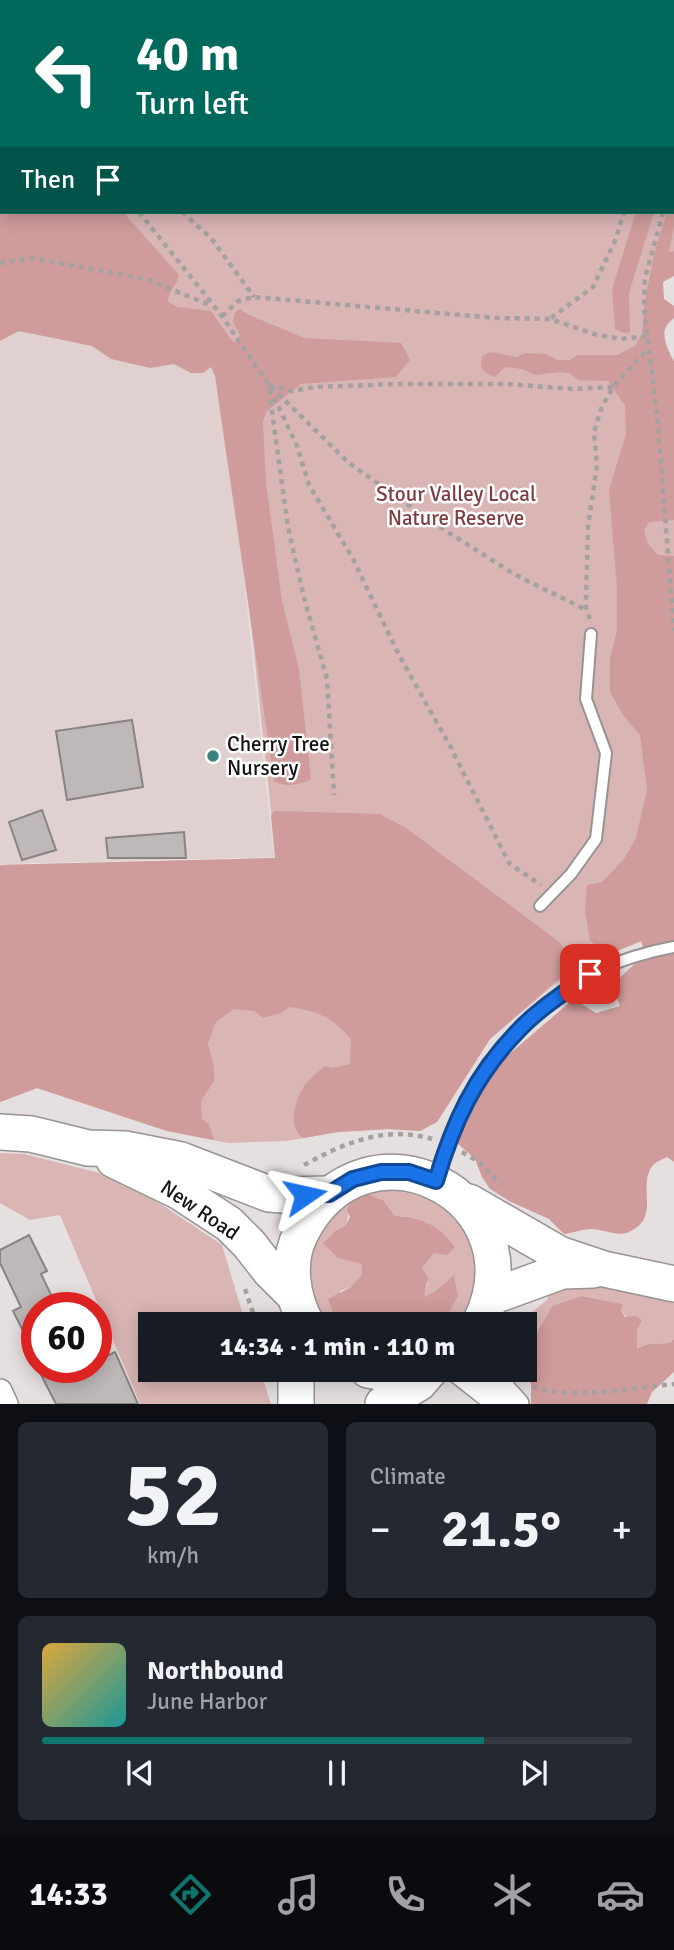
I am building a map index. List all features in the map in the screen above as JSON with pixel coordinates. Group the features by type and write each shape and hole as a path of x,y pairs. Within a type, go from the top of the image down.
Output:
{"main road":[{"name":"New Road","path":"0,1132 31,1134 88,1148 180,1192 229,1224 249,1244 299,1312"},
{"name":"New Road","path":"88,1148 125,1149 181,1160 269,1194 329,1194"},
{"path":"300,1312 292,1267 298,1239 310,1214 329,1194 353,1179 381,1172 409,1172 448,1189 559,1254 604,1269 674,1284"},
{"path":"448,1189 478,1217 489,1242 494,1269 485,1311"},
{"path":"485,1311 562,1271 604,1269"},
{"path":"296,1382 296,1404"},
{"path":"383,1404 420,1382"}],"street":[{"path":"471,1382 499,1404"},
{"path":"499,1382 504,1390 522,1394"},
{"path":"0,1391 6,1404"}],"lane":[{"path":"540,906 570,874 596,839 606,753 586,699 592,634"},
{"path":"448,1189 455,1123 482,1072 519,1029 590,974 644,953 674,947"}],"path":[{"path":"141,214 222,316 268,384 297,446 309,485 353,559 399,655 450,746 510,864 554,893"},
{"path":"184,214 211,238 254,297"},
{"path":"550,319 593,287 615,241 623,214"},
{"path":"662,214 645,278 643,309 658,425 674,631"},
{"path":"0,263 33,258 149,280 214,307"},
{"path":"222,316 238,301 254,297 496,318 550,319 594,334 621,339 647,337"},
{"path":"268,384 349,463 476,551 586,610 588,527 597,465 594,432 601,409 613,387 649,349"},
{"path":"268,384 293,391 314,387 398,384 508,384 573,389 613,387"},
{"path":"268,384 288,527 304,598 327,679 334,796"},
{"path":"522,1394 539,1389 569,1392 674,1384"}],"shaded area":[{"path":"0,214 125,214 179,275 168,302 178,307 211,311 232,341 236,342 240,335 233,322 235,312 240,309 304,338 401,343 410,360 396,377 301,384 267,411 263,421 266,483 282,601 299,669 311,779 287,785 274,781 215,376 211,367 203,373 191,373 174,364 150,368 111,359 92,346 19,331 0,341"},
{"path":"635,214 653,214 629,293 630,332 623,333 615,329 612,289"},
{"path":"666,214 674,214 669,252 674,251 674,276 663,282 664,299 674,306 674,318 664,335 674,361 674,520 649,522 644,530 648,544 658,555 674,556 674,1162 667,1157 653,1165 648,1174 647,1210 639,1226 625,1233 591,1229 564,1234 549,1219 490,1189 475,1159 455,1141 469,1111 499,1063 570,1002 580,1003 596,1013 620,1006 612,985 645,954 641,941 609,954 590,941 585,910 587,885 602,882 624,859 636,838 647,790 640,735 623,715 610,692 610,658 617,631 617,588 609,490 626,434 625,406 608,381 579,380 569,373 559,372 536,375 522,369 505,367 495,377 481,367 482,356 490,352 517,357 526,353 546,354 557,360 570,360 578,355 618,355 635,346 642,334 645,300 655,250"},
{"name":"Cherry Tree Nursery","path":"0,321 219,347 274,857 0,864"},
{"path":"274,811 380,814 406,828 558,941 574,960 572,967 490,1039 437,1122 420,1131 388,1129 338,1132 303,1138 295,1127 294,1120 301,1092 308,1081 325,1066 333,1068 350,1064 351,1039 324,1016 289,1007 281,1013 263,1018 254,1011 234,1009 216,1022 208,1043 214,1067 214,1081 201,1101 202,1119 209,1124 214,1140 167,1131 37,1088 0,1102 0,865 275,858 271,816"},
{"path":"368,1194 383,1200 395,1216 421,1220 449,1239 455,1247 447,1255 434,1253 422,1268 428,1278 424,1297 454,1275 458,1296 450,1311 333,1312 328,1299 351,1287 362,1274 362,1264 338,1258 323,1243 346,1225 350,1217 347,1209 352,1201"},
{"path":"582,1296 623,1304 621,1310 625,1317 635,1316 642,1320 637,1330 637,1348 648,1344 670,1343 674,1339 674,1372 652,1392 647,1404 531,1404 530,1382 537,1382 537,1332 552,1306"}],"green space":[{"name":"Stour Valley Local Nature Reserve","path":"0,214 674,214 674,251 669,253 653,312 674,495 674,932 642,941 573,969 490,1039 437,1122 420,1131 388,1129 338,1132 287,1141 228,1143 167,1131 37,1088 0,1102 0,865 276,858 221,343 0,316"},
{"path":"0,1153 24,1154 123,1179 222,1245 242,1312 138,1312 138,1382 264,1382 271,1404 140,1404 112,1338 112,1292 93,1292 60,1215 30,1220 0,1203"},
{"path":"385,1190 411,1194 434,1203 452,1217 466,1235 474,1255 476,1278 466,1312 446,1312 456,1299 453,1276 423,1298 428,1284 421,1268 434,1253 455,1247 449,1239 421,1220 395,1216 383,1200 368,1194"},
{"path":"352,1201 346,1225 337,1230 338,1258 362,1263 362,1274 351,1287 340,1291 345,1312 319,1312 312,1290 311,1257 325,1227"},
{"path":"590,1283 674,1303 674,1339 670,1343 648,1344 636,1348 637,1330 621,1310 623,1304 583,1296 552,1306 537,1332 537,1312 532,1312 548,1299 546,1288"}],"building":[{"path":"132,720 143,787 67,800 56,731"},
{"path":"42,810 56,850 22,860 9,822"},
{"path":"184,832 186,858 108,858 106,838"},
{"path":"29,1235 47,1271 41,1274 50,1292 21,1292 21,1307 0,1263 0,1250"},
{"path":"21,1307 21,1327 13,1311"},
{"path":"115,1352 138,1404 56,1404 45,1383 112,1383 112,1353"}],"place":[{"name":"Cherry Tree Nursery","path":"213,756"}],"route":[{"path":"305,1195 329,1194 353,1179 381,1172 409,1172 436,1181 455,1123 482,1072 519,1029 590,974"}]}
